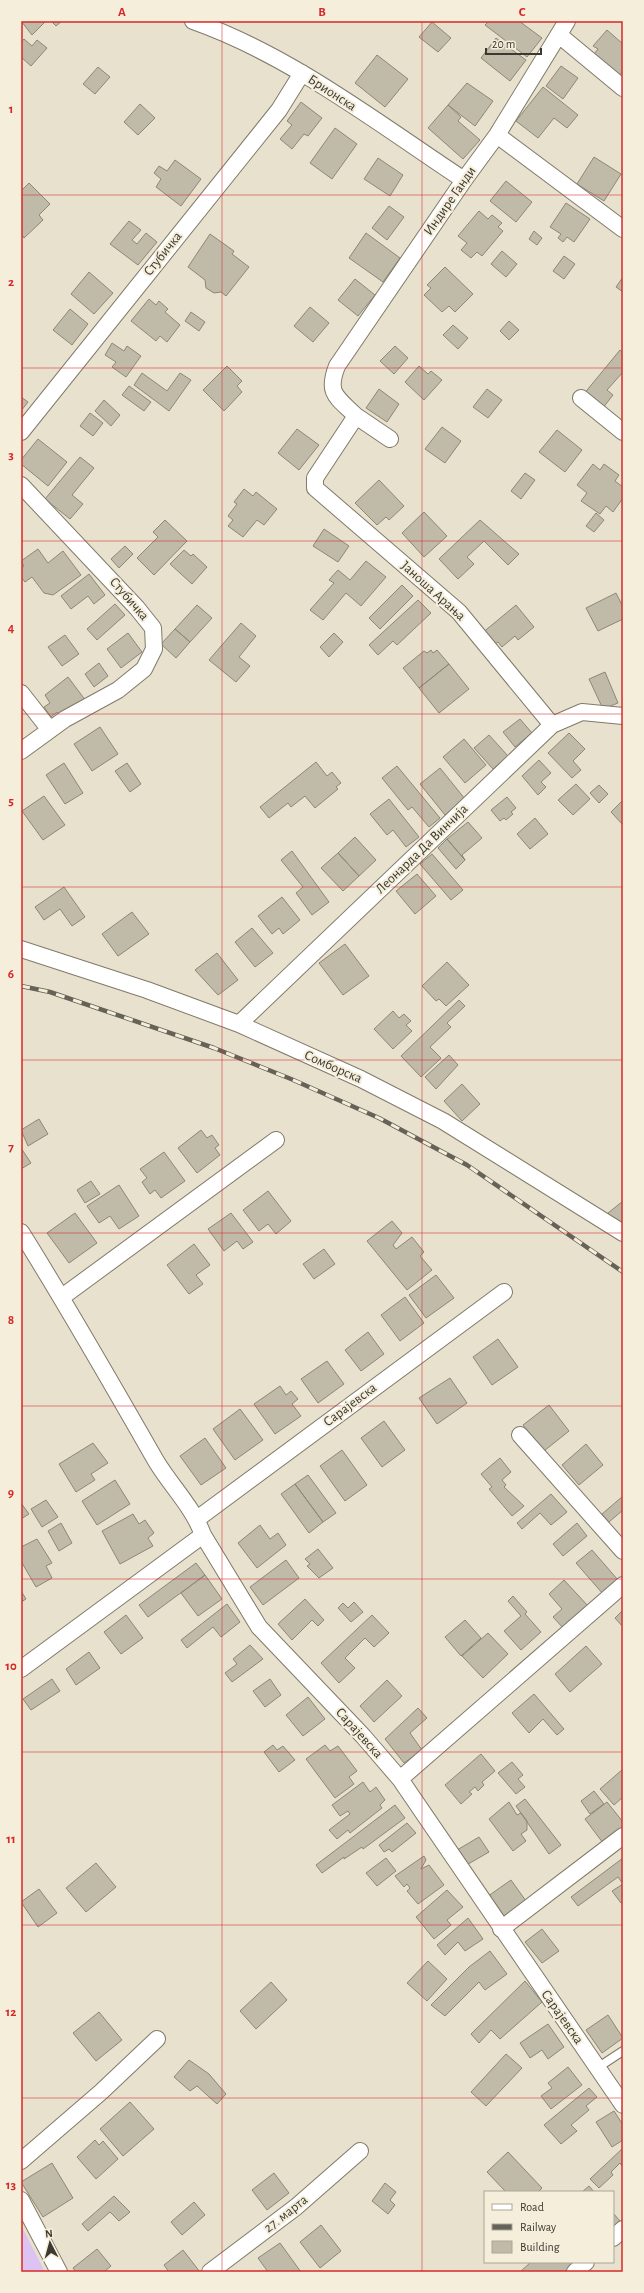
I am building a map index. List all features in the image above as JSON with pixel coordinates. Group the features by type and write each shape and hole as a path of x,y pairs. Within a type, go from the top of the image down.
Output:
{"street":[{"name":"Брионска","path":"193,21 233,36 302,73 464,180"},
{"path":"563,28 623,88"},
{"name":"Индире Ганди","path":"356,416 333,393 331,380 337,366 464,180 498,136 563,28"},
{"name":"Стубичка","path":"21,432 279,110 302,73"},
{"path":"498,136 623,228"},
{"path":"582,398 623,432"},
{"path":"356,416 390,439"},
{"name":"Јаноша Арања","path":"356,416 315,478 315,488 460,612 552,725"},
{"name":"Стубичка","path":"21,485 99,565 153,628 154,649 144,669 118,690 65,719 21,751"},
{"path":"21,694 50,730"},
{"name":"Леонарда Да Винчија","path":"239,1024 552,725 582,712 623,716"},
{"name":"Сомборска","path":"21,949 147,990 239,1024 361,1079 444,1121 623,1233"},
{"path":"62,1297 276,1140"},
{"name":"Сарајевска","path":"21,1232 62,1297 165,1475 197,1519 203,1535 259,1627 363,1736 400,1779 623,2105"},
{"name":"Сарајевска","path":"197,1519 504,1292"},
{"path":"520,1435 623,1551"},
{"path":"21,1669 203,1535"},
{"path":"400,1779 623,1585"},
{"path":"501,1928 623,1836"},
{"path":"21,2161 101,2092 157,2039"},
{"name":"27. марта","path":"210,2272 296,2207 360,2151"},
{"path":"21,2200 59,2272"},
{"path":"614,2237 623,2229"},
{"path":"575,2272 585,2263"}],"lane":[{"path":"597,2068 623,2051"}],"shaded area":[{"path":"21,2225 45,2272 21,2272"}],"building":[{"path":"21,21 46,21 32,35"},
{"path":"51,21 62,21 56,26"},
{"path":"489,21 519,21 542,38 527,57 485,25"},
{"path":"432,22 451,38 438,52 419,37"},
{"path":"607,30 623,44 623,71 616,79 591,58 598,49 593,46"},
{"path":"496,38 526,60 510,81 481,58"},
{"path":"24,39 32,46 37,40 47,48 31,66 21,57 21,42"},
{"path":"377,55 408,79 385,107 355,83"},
{"path":"561,66 578,78 563,99 546,86"},
{"path":"98,67 110,77 95,94 83,84"},
{"path":"467,83 493,101 475,126 448,105"},
{"path":"543,87 578,115 567,128 554,118 538,138 516,121"},
{"path":"301,102 322,118 308,136 304,134 292,149 280,139 292,125 287,121"},
{"path":"140,104 155,118 138,135 124,122"},
{"path":"448,105 461,117 458,121 480,140 463,159 428,128"},
{"path":"335,128 357,144 332,179 310,163"},
{"path":"594,157 621,174 604,201 577,184"},
{"path":"378,158 403,175 390,196 364,179"},
{"path":"175,160 201,179 181,206 156,187 161,179 154,173 159,166 167,171"},
{"path":"506,181 532,202 516,222 490,201"},
{"path":"29,183 50,204 39,215 43,220 24,238 21,234 21,191"},
{"path":"566,203 590,219 574,242 567,237 563,242 558,238 561,234 550,227"},
{"path":"389,206 404,217 387,240 372,228"},
{"path":"479,211 488,219 492,215 502,223 498,227 503,231 482,256 477,252 471,258 461,250 467,243 458,236"},
{"path":"129,221 141,230 132,240 137,244 146,233 157,242 138,265 110,244"},
{"path":"534,231 542,238 537,245 529,239"},
{"path":"366,233 400,258 383,282 349,258"},
{"path":"210,234 234,251 232,254 249,267 226,296 221,292 214,293 206,288 205,280 188,267"},
{"path":"502,251 517,264 506,277 491,264"},
{"path":"564,256 575,264 564,279 553,271"},
{"path":"445,267 473,294 455,312 449,306 442,312 424,295 431,288 427,285"},
{"path":"89,272 113,293 94,314 71,294"},
{"path":"623,277 623,292 616,287"},
{"path":"355,279 375,295 358,316 338,300"},
{"path":"149,299 156,305 159,301 168,309 165,312 180,325 167,342 160,336 156,341 131,321"},
{"path":"310,307 329,323 313,342 294,326"},
{"path":"70,309 88,324 72,345 53,330"},
{"path":"191,312 205,322 199,331 185,321"},
{"path":"509,321 519,330 509,340 500,331"},
{"path":"453,325 468,338 458,349 443,335"},
{"path":"112,343 124,351 127,346 141,356 126,377 112,367 116,362 105,355"},
{"path":"395,346 408,358 394,374 380,361"},
{"path":"620,350 623,353 623,372 607,390 613,395 602,409 583,395"},
{"path":"227,366 242,381 237,386 242,392 224,411 203,390"},
{"path":"419,366 428,374 431,371 442,380 424,400 405,382"},
{"path":"142,373 167,391 180,373 191,380 169,411 134,385"},
{"path":"129,386 151,402 144,411 122,395"},
{"path":"379,389 399,404 387,422 366,408"},
{"path":"487,389 502,400 488,418 473,407"},
{"path":"21,397 28,402 21,411"},
{"path":"104,400 120,415 111,426 95,411"},
{"path":"90,413 103,423 93,436 80,426"},
{"path":"442,427 461,441 445,463 425,449"},
{"path":"297,429 319,445 299,470 278,453"},
{"path":"557,430 582,450 565,472 539,452"},
{"path":"38,439 67,462 48,486 21,464 21,460"},
{"path":"80,457 94,468 72,495 83,504 70,519 45,499"},
{"path":"593,464 600,470 604,464 619,475 615,481 623,487 623,498 613,512 606,506 600,514 581,501 587,493 577,485"},
{"path":"525,473 535,480 521,499 511,491"},
{"path":"379,480 404,506 389,520 386,517 377,525 355,503"},
{"path":"244,489 253,496 256,492 277,509 264,525 257,520 243,537 228,526 233,520 228,516 237,504 234,502"},
{"path":"424,512 447,536 424,557 402,533"},
{"path":"596,513 604,520 594,532 586,526"},
{"path":"165,520 187,541 154,575 137,558 158,537 153,532"},
{"path":"480,520 519,554 508,565 484,541 467,557 474,564 458,579 439,559"},
{"path":"324,529 349,546 338,562 313,546"},
{"path":"125,546 133,554 119,568 111,559"},
{"path":"38,549 48,563 63,551 81,575 53,595 44,593 32,577 25,582 21,577 21,568 24,566 21,561"},
{"path":"184,550 191,556 193,554 207,567 192,584 170,564"},
{"path":"366,561 386,577 361,606 346,593 323,620 310,610 334,583 329,580 338,570 350,580"},
{"path":"89,574 105,595 94,604 88,596 71,609 61,596"},
{"path":"402,585 413,596 380,629 369,618"},
{"path":"616,593 623,607 623,619 598,631 586,608"},
{"path":"418,600 431,613 397,645 393,641 378,655 369,645"},
{"path":"115,604 125,615 97,640 87,629"},
{"path":"197,605 212,618 190,642 175,629"},
{"path":"516,605 534,627 518,640 515,636 502,647 498,642 491,647 481,634"},
{"path":"241,623 256,636 239,657 250,666 236,682 209,660"},
{"path":"175,629 190,642 176,658 161,644"},
{"path":"128,633 142,652 121,668 107,649"},
{"path":"334,633 343,642 329,657 320,647"},
{"path":"65,635 79,654 62,666 48,647"},
{"path":"431,650 433,653 437,650 449,664 419,688 403,668 424,651 427,653"},
{"path":"99,663 108,676 94,687 85,674"},
{"path":"449,664 469,689 439,713 419,688"},
{"path":"605,672 618,703 603,709 589,679"},
{"path":"68,677 86,701 62,718 57,712 51,717 44,707 50,703 45,695"},
{"path":"520,719 532,733 515,747 503,732"},
{"path":"100,727 118,754 92,771 74,744"},
{"path":"569,733 585,749 573,761 581,770 572,778 548,753"},
{"path":"489,735 508,756 493,769 474,748"},
{"path":"464,739 486,765 465,783 443,757"},
{"path":"539,760 551,773 541,782 546,787 538,795 522,776"},
{"path":"316,762 327,776 332,772 341,783 336,787 338,789 315,808 305,796 291,807 288,803 269,818 260,807"},
{"path":"64,763 83,793 65,804 46,775"},
{"path":"127,763 141,784 130,792 115,771"},
{"path":"397,766 440,818 429,827 412,807 408,810 382,778"},
{"path":"440,768 465,799 445,815 420,784"},
{"path":"576,784 590,799 573,815 558,800"},
{"path":"599,785 608,794 599,803 590,793"},
{"path":"44,796 65,825 43,840 22,811"},
{"path":"507,797 516,808 511,812 513,814 506,820 504,818 500,821 491,810"},
{"path":"389,799 419,837 406,847 393,830 387,835 370,814"},
{"path":"623,800 623,825 611,812"},
{"path":"535,818 548,834 530,849 517,834"},
{"path":"468,822 482,838 462,855 465,860 447,839"},
{"path":"355,837 376,860 359,876 338,853"},
{"path":"447,839 465,860 456,869 438,848"},
{"path":"292,851 329,902 312,915 296,893 303,887 281,860"},
{"path":"338,853 359,876 343,891 321,868"},
{"path":"432,854 463,890 451,900 420,864"},
{"path":"417,874 436,896 415,914 396,891"},
{"path":"64,887 85,917 72,926 60,909 44,920 35,907"},
{"path":"282,897 300,920 283,934 279,928 272,934 258,916"},
{"path":"132,912 149,934 118,956 102,934"},
{"path":"252,928 273,953 255,967 235,942"},
{"path":"345,944 369,976 343,995 319,963"},
{"path":"217,953 238,980 218,995 195,970"},
{"path":"447,962 469,985 446,1006 439,999 436,1001 422,986"},
{"path":"459,1000 465,1006 447,1023 451,1027 430,1047 441,1058 421,1077 401,1056"},
{"path":"393,1011 399,1018 404,1014 411,1021 406,1025 412,1031 393,1049 374,1029"},
{"path":"449,1055 458,1065 436,1089 425,1077"},
{"path":"462,1084 480,1104 462,1121 444,1101"},
{"path":"39,1119 48,1134 28,1146 21,1130"},
{"path":"201,1130 207,1138 212,1135 219,1145 215,1148 220,1155 197,1173 178,1148"},
{"path":"21,1148 31,1163 21,1169"},
{"path":"164,1152 185,1181 161,1198 155,1190 150,1194 142,1182 147,1178 140,1169"},
{"path":"91,1181 100,1194 85,1203 77,1190"},
{"path":"119,1185 139,1216 119,1229 110,1216 99,1223 87,1206"},
{"path":"268,1191 291,1221 276,1234 268,1224 259,1231 243,1210"},
{"path":"623,1201 623,1231 608,1213"},
{"path":"75,1213 97,1243 69,1263 47,1233"},
{"path":"231,1213 253,1242 243,1249 237,1241 224,1251 208,1229"},
{"path":"392,1221 402,1233 393,1245 396,1249 412,1237 424,1252 420,1256 432,1270 407,1290 367,1241"},
{"path":"194,1244 210,1265 196,1275 203,1284 189,1294 167,1265"},
{"path":"324,1249 335,1264 314,1279 303,1264"},
{"path":"436,1275 454,1298 426,1318 409,1295"},
{"path":"405,1297 424,1323 400,1341 381,1315"},
{"path":"368,1332 384,1354 361,1371 345,1350"},
{"path":"498,1339 518,1367 492,1385 473,1357"},
{"path":"327,1361 344,1384 318,1403 301,1379"},
{"path":"450,1378 467,1403 437,1424 419,1398"},
{"path":"280,1386 286,1395 291,1391 298,1399 292,1404 301,1416 275,1434 254,1404"},
{"path":"549,1405 569,1431 544,1451 523,1425"},
{"path":"240,1409 263,1440 235,1460 213,1429"},
{"path":"384,1421 405,1450 382,1467 361,1438"},
{"path":"205,1438 226,1468 201,1485 180,1456"},
{"path":"93,1443 108,1463 91,1474 95,1480 76,1492 59,1464"},
{"path":"586,1444 603,1465 579,1485 562,1465"},
{"path":"342,1450 367,1485 345,1501 320,1466"},
{"path":"500,1458 511,1472 502,1480 506,1485 504,1487 524,1506 512,1516 489,1489 492,1487 481,1474"},
{"path":"308,1475 336,1513 323,1522 295,1484"},
{"path":"115,1480 130,1504 97,1525 82,1501"},
{"path":"295,1484 323,1522 309,1533 281,1494"},
{"path":"551,1494 567,1512 551,1525 540,1513 522,1529 517,1523"},
{"path":"623,1496 623,1510 609,1522 602,1514"},
{"path":"46,1500 58,1517 42,1527 31,1509"},
{"path":"21,1503 29,1514 21,1519"},
{"path":"133,1514 139,1524 145,1520 154,1533 148,1538 153,1546 120,1564 102,1531"},
{"path":"61,1523 72,1543 59,1551 48,1531"},
{"path":"577,1523 587,1536 563,1556 553,1544"},
{"path":"260,1525 270,1539 278,1533 286,1545 257,1568 238,1543"},
{"path":"37,1539 52,1563 46,1566 52,1578 36,1587 21,1561 21,1547"},
{"path":"318,1549 333,1568 319,1578 307,1566 310,1564 305,1559"},
{"path":"592,1550 618,1580 603,1594 576,1563"},
{"path":"286,1560 299,1578 263,1605 250,1587"},
{"path":"196,1563 205,1575 148,1617 139,1605"},
{"path":"205,1575 222,1599 198,1616 181,1593"},
{"path":"564,1580 589,1607 564,1629 553,1617 562,1609 549,1594"},
{"path":"21,1591 26,1599 21,1602"},
{"path":"513,1596 527,1612 525,1614 541,1632 521,1650 504,1631 521,1616 508,1601"},
{"path":"305,1599 324,1620 318,1626 312,1620 292,1640 278,1624"},
{"path":"354,1602 363,1612 351,1622 338,1608 343,1603 348,1608"},
{"path":"227,1604 240,1622 221,1637 213,1627 187,1648 181,1640"},
{"path":"623,1610 623,1627 615,1618"},
{"path":"126,1615 143,1638 121,1654 104,1632"},
{"path":"372,1615 389,1633 374,1647 365,1638 345,1658 355,1668 339,1683 321,1663"},
{"path":"465,1620 481,1638 461,1656 445,1637"},
{"path":"488,1633 508,1654 483,1678 462,1656"},
{"path":"250,1645 263,1659 232,1682 225,1673 237,1664 233,1659"},
{"path":"586,1646 602,1664 570,1692 555,1674"},
{"path":"89,1652 100,1668 76,1685 66,1669"},
{"path":"52,1679 60,1691 31,1710 23,1699"},
{"path":"270,1679 281,1695 265,1707 253,1691"},
{"path":"387,1680 402,1696 374,1722 360,1706"},
{"path":"534,1694 564,1729 557,1735 543,1719 529,1733 512,1713"},
{"path":"308,1697 325,1719 303,1736 286,1715"},
{"path":"418,1708 427,1718 410,1733 422,1750 404,1763 385,1739"},
{"path":"273,1745 277,1750 283,1746 295,1760 279,1772 264,1752"},
{"path":"325,1745 330,1751 338,1746 357,1771 349,1777 354,1784 335,1798 306,1759"},
{"path":"481,1754 495,1771 482,1782 484,1785 478,1791 475,1787 469,1792 472,1794 461,1804 445,1785"},
{"path":"512,1762 523,1775 518,1779 525,1787 516,1794 498,1773"},
{"path":"623,1769 623,1797 614,1805 600,1789"},
{"path":"363,1782 370,1792 376,1787 385,1800 380,1805 382,1808 350,1833 348,1830 337,1839 329,1830 350,1814 348,1811 340,1816 332,1805"},
{"path":"594,1791 604,1804 590,1814 581,1801"},
{"path":"525,1799 561,1845 549,1854 516,1806"},
{"path":"509,1802 517,1815 521,1813 527,1821 527,1830 521,1834 526,1841 513,1851 489,1819"},
{"path":"607,1802 623,1822 623,1827 603,1843 585,1819"},
{"path":"395,1805 405,1818 363,1849 362,1847 344,1859 344,1857 322,1873 316,1865"},
{"path":"407,1823 416,1833 392,1852 389,1849 384,1852 379,1845"},
{"path":"479,1837 489,1852 463,1867 452,1853"},
{"path":"424,1856 426,1860 421,1869 429,1865 444,1885 418,1904 407,1891 410,1888 407,1884 404,1887 395,1876"},
{"path":"386,1858 396,1871 377,1886 366,1873"},
{"path":"623,1858 623,1884 618,1877 578,1906 571,1897"},
{"path":"96,1863 116,1887 86,1912 66,1888"},
{"path":"511,1880 526,1901 500,1920 484,1899"},
{"path":"623,1884 623,1901 621,1903 612,1891"},
{"path":"39,1889 57,1913 38,1927 21,1902"},
{"path":"447,1890 463,1907 447,1920 451,1925 434,1939 416,1917"},
{"path":"468,1918 483,1939 465,1951 458,1942 445,1955 437,1945"},
{"path":"542,1929 559,1951 542,1963 525,1942"},
{"path":"490,1951 507,1974 485,1990 479,1982 445,2016 431,2005 469,1967"},
{"path":"428,1961 447,1979 427,2001 407,1983"},
{"path":"525,1981 542,2002 500,2039 491,2030 479,2043 471,2034"},
{"path":"271,1982 287,2000 256,2029 240,2011"},
{"path":"99,2012 122,2040 96,2061 73,2033"},
{"path":"608,2015 623,2038 602,2053 586,2030"},
{"path":"548,2024 564,2047 548,2059 542,2050 530,2058 520,2043"},
{"path":"506,2054 522,2068 486,2106 471,2092"},
{"path":"189,2060 209,2074 226,2094 217,2104 197,2086 190,2091 174,2077"},
{"path":"568,2067 582,2085 551,2109 541,2096 552,2088 548,2083"},
{"path":"589,2088 597,2097 586,2106 589,2110 571,2125 577,2131 561,2144 544,2125"},
{"path":"130,2102 154,2129 123,2156 100,2129"},
{"path":"614,2111 623,2125 623,2140 612,2147 596,2122"},
{"path":"95,2140 99,2145 103,2141 118,2159 96,2179 77,2157"},
{"path":"623,2148 623,2167 620,2163 611,2172 613,2175 599,2188 590,2179"},
{"path":"508,2152 542,2188 539,2191 505,2191 487,2172"},
{"path":"52,2163 73,2198 43,2217 21,2182"},
{"path":"274,2173 289,2193 267,2210 252,2190"},
{"path":"385,2183 396,2192 390,2200 395,2205 388,2214 372,2201"},
{"path":"589,2186 593,2191 583,2191"},
{"path":"114,2196 130,2212 119,2221 110,2212 88,2231 82,2224"},
{"path":"194,2202 205,2215 182,2235 171,2222"},
{"path":"614,2214 620,2221 614,2226"},
{"path":"321,2225 341,2251 320,2268 300,2242"},
{"path":"280,2243 301,2272 268,2272 258,2258"},
{"path":"97,2249 111,2266 104,2272 76,2272 73,2268"},
{"path":"183,2250 200,2272 169,2272 164,2265"},
{"path":"530,2263 574,2263 564,2272 520,2272"}],"railway":[{"path":"21,986 50,992 214,1048 291,1079 379,1118 467,1165 623,1272"}]}
